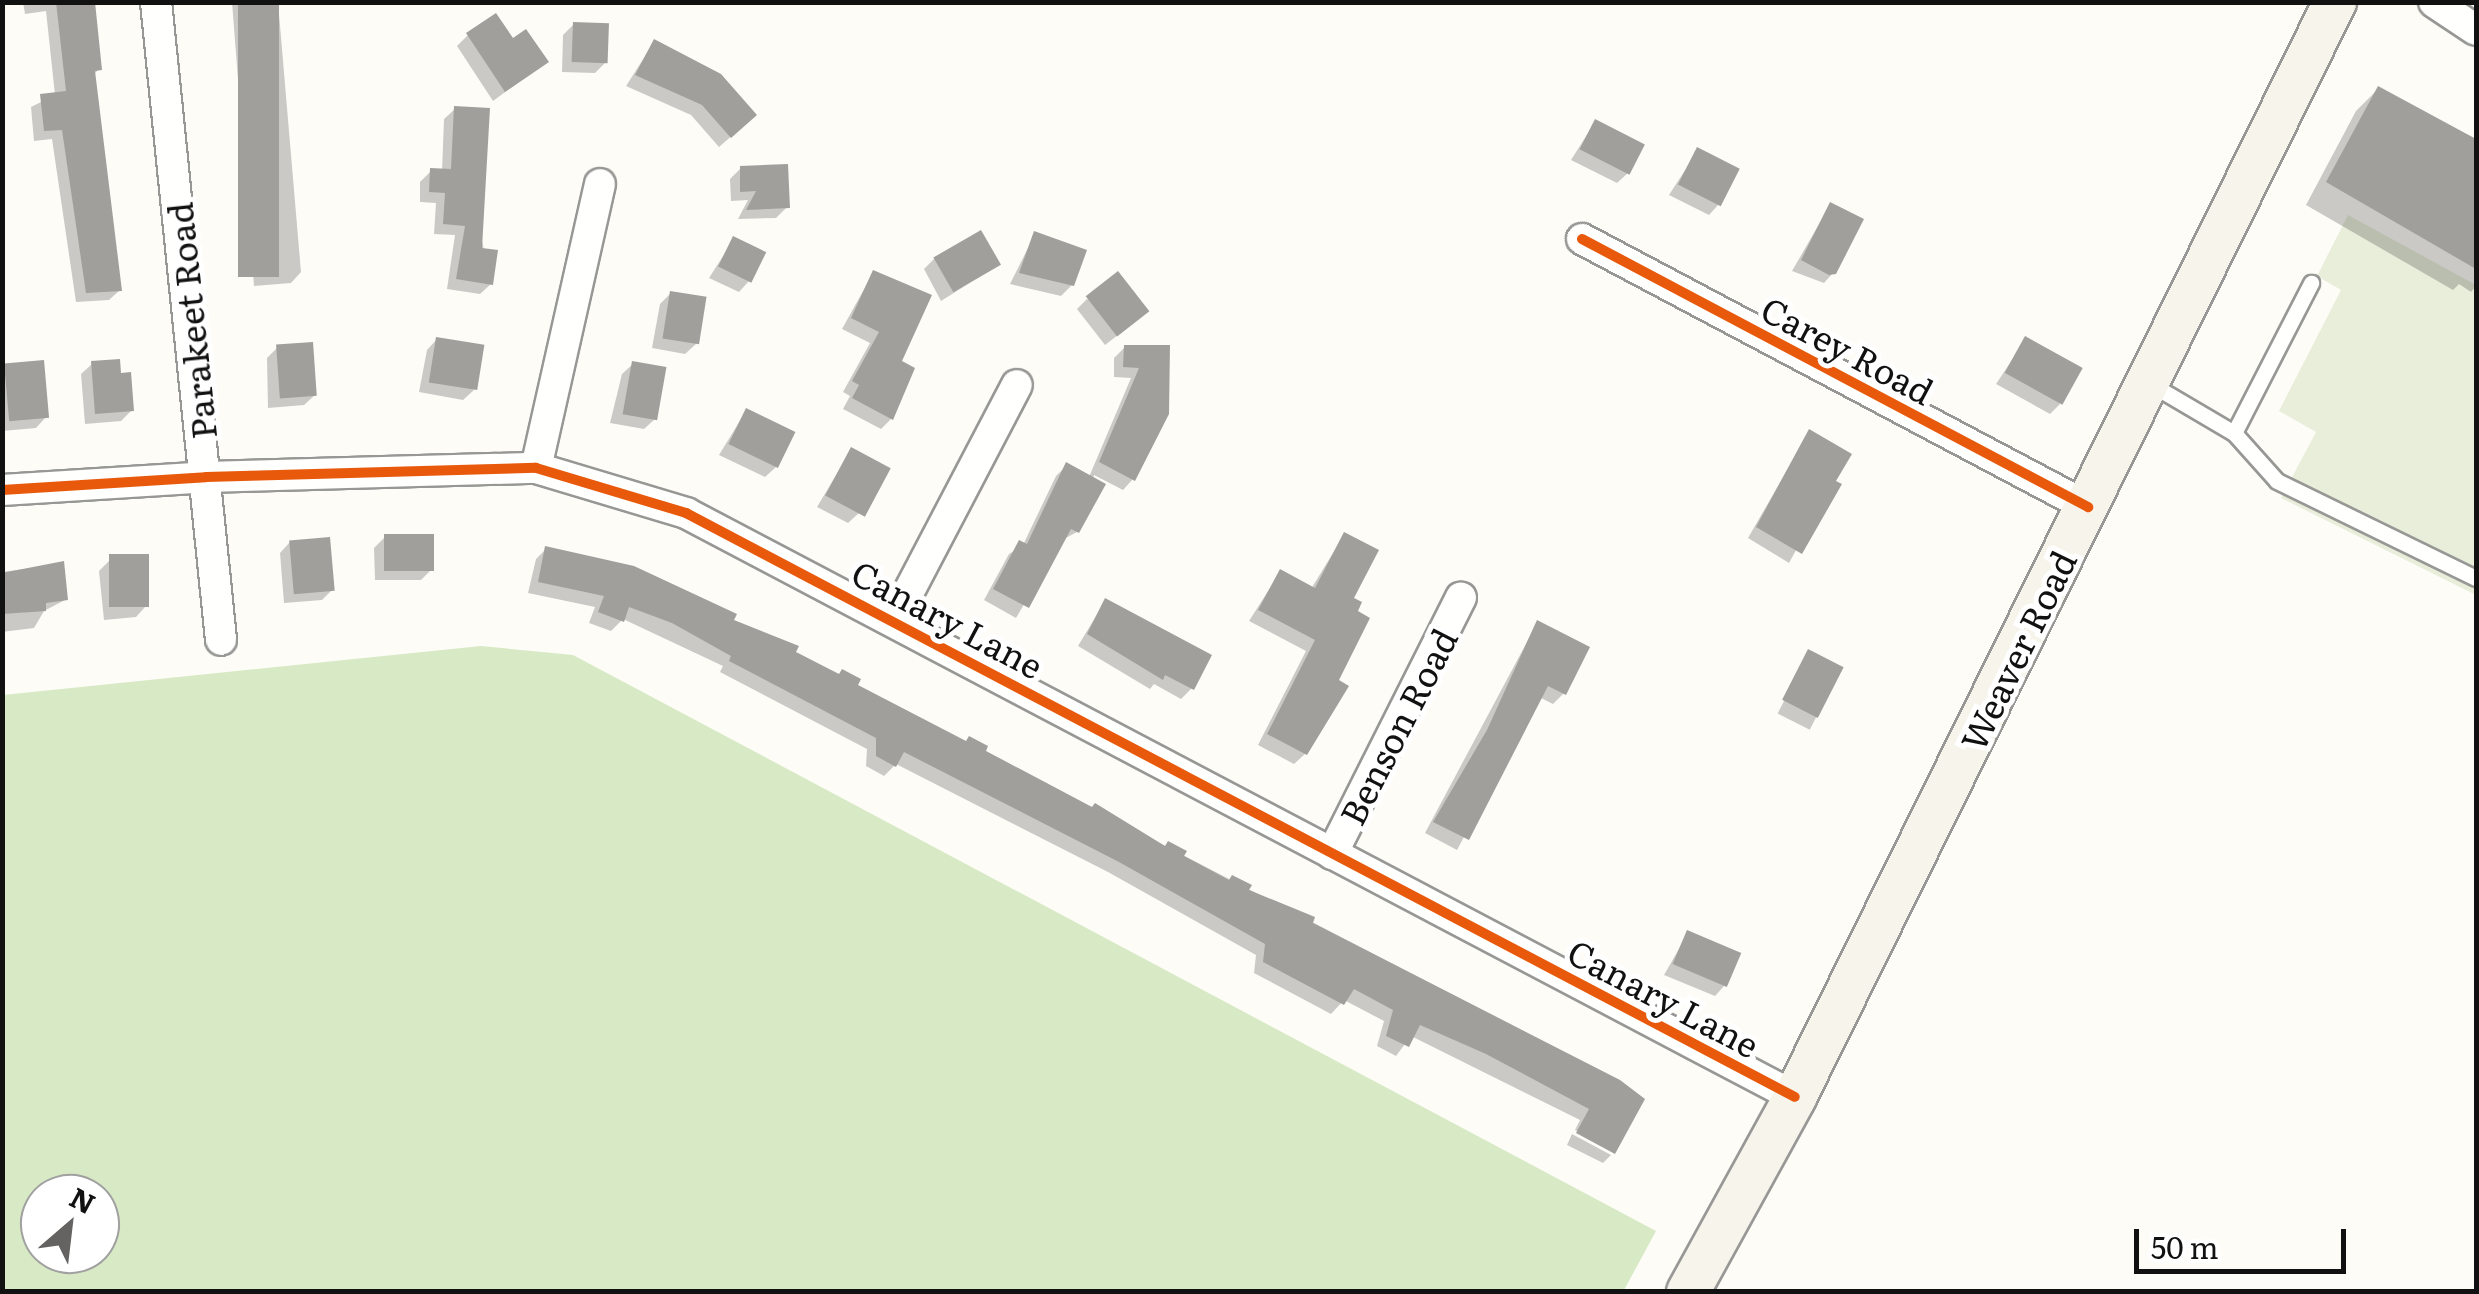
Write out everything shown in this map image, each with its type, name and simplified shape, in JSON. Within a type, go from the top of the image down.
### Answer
[{"type":"main road","name":"Weaver Road","points":[[1688,1292],[1794,1097],[2335,2]]},
{"type":"street","name":"Parakeet Road","points":[[156,2],[221,640]]},
{"type":"street","points":[[2434,2],[2476,30]]},
{"type":"street","points":[[536,468],[600,184]]},
{"type":"street","name":"Carey Road","points":[[1582,239],[2088,507]]},
{"type":"street","points":[[894,620],[1017,386]]},
{"type":"street","name":"Canary Lane","points":[[2,490],[206,476],[536,468],[686,513],[1794,1097]]},
{"type":"street","name":"Benson Road","points":[[1332,854],[1461,598]]},
{"type":"lane","points":[[2234,433],[2311,283]]},
{"type":"lane","points":[[2148,383],[2234,433],[2276,481],[2476,578]]},
{"type":"green space","points":[[2348,215],[2476,285],[2476,595],[2281,498],[2316,432],[2279,411],[2341,290],[2317,276]]},
{"type":"green space","points":[[481,646],[573,655],[1656,1231],[1623,1292],[3,1291],[3,695]]},
{"type":"building","points":[[56,2],[95,2],[102,70],[95,71],[122,291],[86,293],[62,130],[44,131],[40,94],[66,91]]},
{"type":"building","points":[[238,2],[279,2],[279,277],[238,277]]},
{"type":"building","points":[[496,13],[513,38],[526,29],[549,62],[505,92],[466,33]]},
{"type":"building","points":[[573,22],[609,23],[608,63],[572,62]]},
{"type":"building","points":[[654,39],[721,74],[757,115],[731,138],[702,105],[635,75]]},
{"type":"building","points":[[2378,86],[2476,139],[2476,269],[2326,182]]},
{"type":"building","points":[[454,106],[490,108],[482,248],[498,250],[493,285],[456,279],[465,226],[443,224],[445,193],[429,192],[430,168],[451,169]]},
{"type":"building","points":[[1595,119],[1645,144],[1629,175],[1580,149]]},
{"type":"building","points":[[1697,147],[1740,169],[1721,206],[1678,184]]},
{"type":"building","points":[[788,164],[790,208],[746,210],[756,191],[740,192],[740,166]]},
{"type":"building","points":[[1830,202],[1864,219],[1836,274],[1829,275],[1801,260]]},
{"type":"building","points":[[981,230],[1001,265],[953,292],[933,258]]},
{"type":"building","points":[[1034,231],[1087,250],[1074,286],[1019,273]]},
{"type":"building","points":[[733,236],[766,252],[751,283],[718,267]]},
{"type":"building","points":[[873,270],[932,295],[902,361],[915,368],[893,420],[852,398],[859,385],[852,381],[879,332],[851,318]]},
{"type":"building","points":[[1118,271],[1149,311],[1117,336],[1086,296]]},
{"type":"building","points":[[670,291],[707,297],[699,344],[662,338]]},
{"type":"building","points":[[2025,336],[2083,368],[2062,405],[2005,373]]},
{"type":"building","points":[[436,337],[484,345],[477,390],[429,382]]},
{"type":"building","points":[[313,342],[317,396],[280,398],[276,345]]},
{"type":"building","points":[[1124,345],[1170,345],[1169,414],[1135,481],[1099,462],[1139,368],[1123,367]]},
{"type":"building","points":[[120,359],[121,373],[131,372],[134,411],[95,414],[91,361]]},
{"type":"building","points":[[44,360],[49,418],[9,421],[4,363]]},
{"type":"building","points":[[632,361],[666,367],[657,420],[623,414]]},
{"type":"building","points":[[746,408],[795,432],[778,468],[728,444]]},
{"type":"building","points":[[1809,429],[1852,454],[1836,481],[1842,484],[1802,554],[1756,527]]},
{"type":"building","points":[[851,447],[891,468],[865,517],[825,496]]},
{"type":"building","points":[[1066,462],[1106,484],[1079,533],[1071,529],[1029,608],[993,589],[1019,540],[1027,544]]},
{"type":"building","points":[[1344,532],[1379,550],[1354,598],[1362,602],[1358,611],[1370,618],[1339,680],[1349,686],[1307,755],[1267,734],[1315,640],[1258,610],[1280,569],[1315,588]]},
{"type":"building","points":[[384,534],[434,534],[434,571],[384,571]]},
{"type":"building","points":[[330,537],[335,591],[294,594],[289,541]]},
{"type":"building","points":[[545,546],[634,566],[737,614],[734,620],[799,646],[796,652],[839,674],[842,669],[861,679],[858,685],[966,741],[969,736],[988,746],[986,751],[1092,807],[1095,803],[1165,846],[1168,841],[1187,851],[1184,856],[1229,880],[1232,875],[1252,885],[1249,890],[1315,917],[1313,923],[1620,1080],[1645,1099],[1615,1154],[1576,1133],[1589,1109],[1486,1054],[1420,1025],[1409,1047],[1386,1036],[1393,1010],[1354,989],[1344,1005],[1263,962],[1265,944],[1119,862],[904,752],[896,767],[876,756],[876,738],[729,661],[731,656],[672,623],[629,607],[624,622],[598,612],[604,596],[538,582]]},
{"type":"building","points":[[109,554],[149,554],[149,607],[109,607]]},
{"type":"building","points":[[64,561],[68,600],[46,603],[46,611],[2,614],[2,573]]},
{"type":"building","points":[[1105,598],[1212,655],[1194,690],[1165,675],[1163,680],[1087,634]]},
{"type":"building","points":[[1537,620],[1590,647],[1566,695],[1548,686],[1469,840],[1433,822],[1487,730]]},
{"type":"building","points":[[1808,649],[1844,667],[1818,718],[1782,700]]},
{"type":"building","points":[[1687,930],[1741,953],[1727,987],[1673,964]]},
{"type":"cycle path","points":[[1582,239],[2088,507]]},
{"type":"cycle path","points":[[2,490],[206,477],[536,468],[686,513],[1795,1097]]}]
